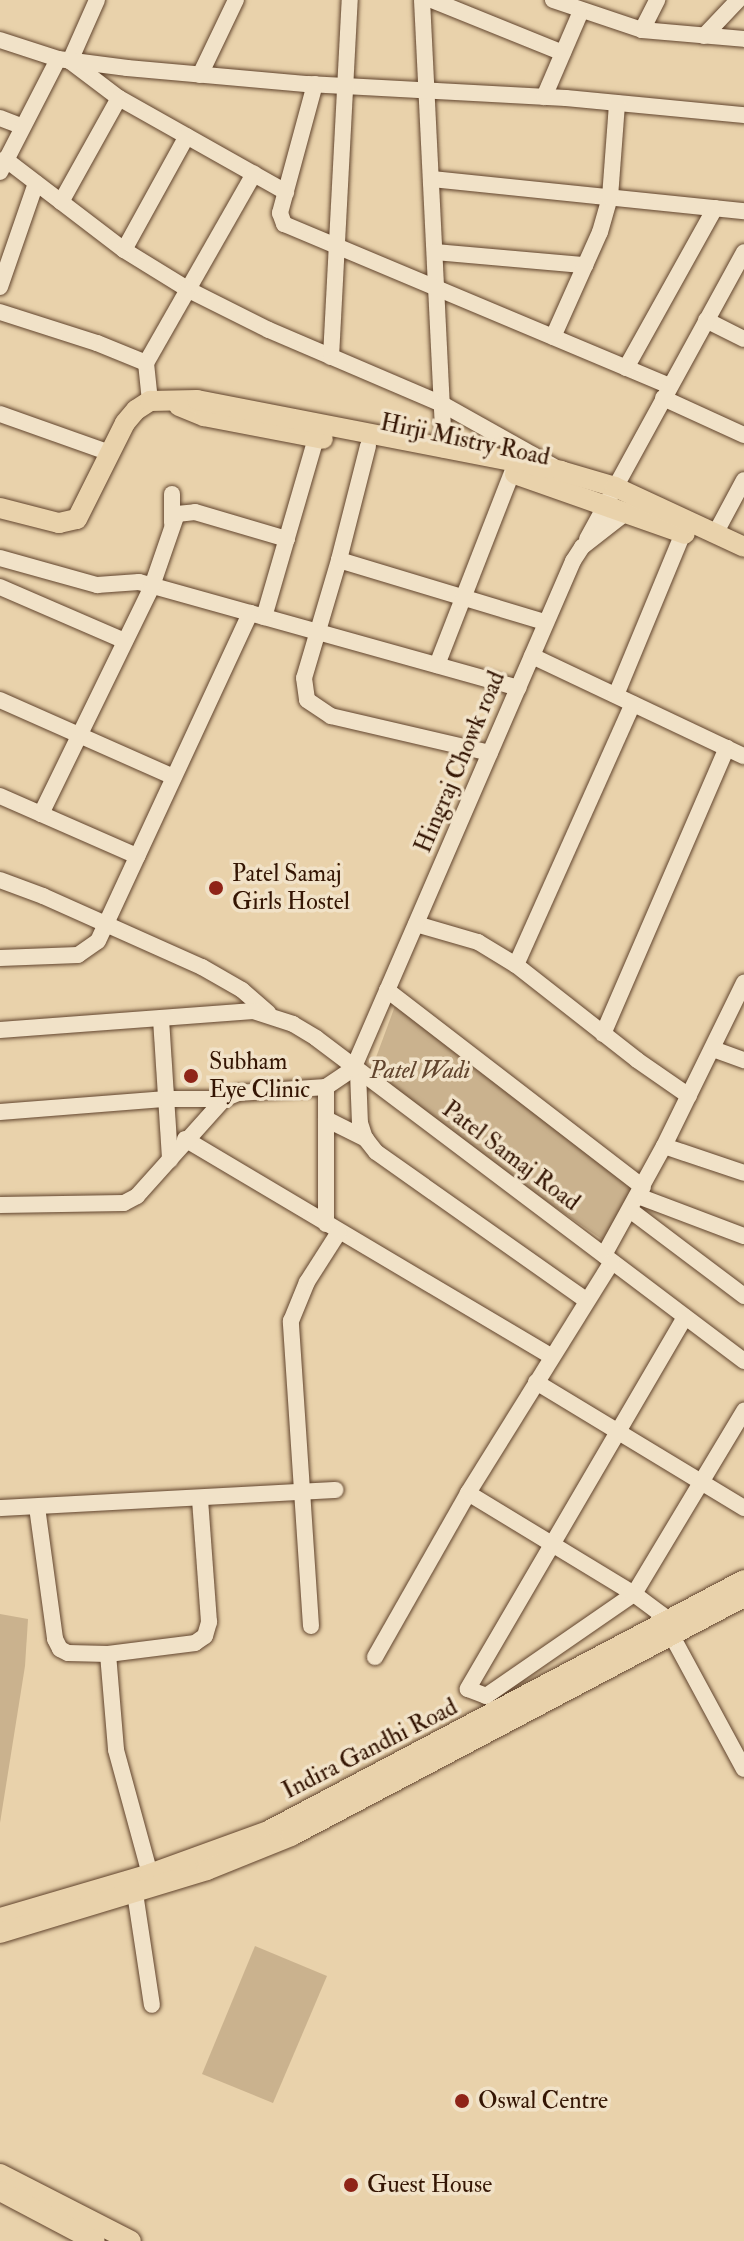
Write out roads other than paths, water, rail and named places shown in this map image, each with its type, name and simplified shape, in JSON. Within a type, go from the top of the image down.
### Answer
[{"type":"main road","name":"Hirji Mistry Road","points":[[159,402],[197,400],[561,471],[610,496],[626,512],[744,558]]},
{"type":"main road","name":"Hirji Mistry Road","points":[[159,402],[204,416],[512,473],[644,501],[744,547]]},
{"type":"main road","points":[[0,508],[59,523],[77,519],[85,511],[125,423],[136,410],[159,402]]},
{"type":"main road","name":"Indira Gandhi Road","points":[[0,1933],[135,1893],[291,1836],[671,1628],[744,1580]]},
{"type":"main road","name":"Indira Gandhi Road","points":[[0,1918],[150,1874],[268,1831],[671,1628],[744,1597]]},
{"type":"main road","points":[[0,2174],[131,2241]]},
{"type":"main road","points":[[0,2191],[95,2241]]},
{"type":"street","points":[[97,0],[64,60],[21,126],[2,166],[36,183],[124,250],[189,290],[331,357],[442,404],[561,471]]},
{"type":"street","points":[[200,75],[236,0]]},
{"type":"street","points":[[331,357],[350,0]]},
{"type":"street","points":[[422,0],[444,449]]},
{"type":"street","points":[[432,0],[563,53]]},
{"type":"street","points":[[553,0],[642,30],[744,39]]},
{"type":"street","points":[[642,30],[657,0]]},
{"type":"street","points":[[704,36],[738,0]]},
{"type":"street","points":[[544,97],[581,11]]},
{"type":"street","points":[[0,40],[64,60],[200,75],[544,97],[744,115]]},
{"type":"street","points":[[64,60],[119,98],[286,192]]},
{"type":"street","points":[[315,84],[280,213],[284,224],[626,368],[744,435]]},
{"type":"street","points":[[61,202],[119,98]]},
{"type":"street","points":[[553,337],[585,265],[610,197],[617,103]]},
{"type":"street","points":[[0,118],[21,126]]},
{"type":"street","points":[[124,250],[187,136]]},
{"type":"street","points":[[146,363],[254,174]]},
{"type":"street","points":[[432,179],[744,211]]},
{"type":"street","points":[[0,287],[36,183]]},
{"type":"street","points":[[626,368],[715,208]]},
{"type":"street","points":[[435,252],[585,265]]},
{"type":"street","points":[[582,547],[744,252]]},
{"type":"street","points":[[728,280],[744,289]]},
{"type":"street","points":[[0,312],[109,347],[146,363],[159,402]]},
{"type":"street","points":[[706,320],[744,339]]},
{"type":"street","points":[[0,414],[110,453]]},
{"type":"street","points":[[0,958],[78,955],[92,949],[174,777],[257,615],[287,539],[316,438]]},
{"type":"street","points":[[368,446],[303,690],[319,711],[490,753]]},
{"type":"street","points":[[437,665],[512,473]]},
{"type":"street","points":[[715,534],[744,480]]},
{"type":"street","points":[[172,494],[172,523]]},
{"type":"street","name":"Hingraj Chowk road","points":[[356,1070],[387,990],[545,622],[582,547],[644,501]]},
{"type":"street","points":[[41,814],[152,586],[177,514],[195,512],[287,539]]},
{"type":"street","points":[[616,695],[683,533]]},
{"type":"street","points":[[0,558],[97,585],[132,581],[152,586],[518,688]]},
{"type":"street","points":[[339,560],[545,622]]},
{"type":"street","points":[[0,587],[125,641]]},
{"type":"street","points":[[532,656],[744,756]]},
{"type":"street","points":[[0,700],[174,777]]},
{"type":"street","points":[[516,965],[633,704]]},
{"type":"street","points":[[603,1034],[727,748]]},
{"type":"street","points":[[0,796],[137,856]]},
{"type":"street","points":[[0,880],[202,967],[242,990],[269,1014]]},
{"type":"street","points":[[416,924],[478,942],[516,965],[603,1034],[689,1096]]},
{"type":"street","points":[[375,1657],[468,1493],[586,1300],[744,983]]},
{"type":"street","points":[[387,990],[637,1198],[744,1296]]},
{"type":"street","name":"Patel Samaj Road","points":[[0,1030],[253,1011],[269,1014],[316,1038],[744,1361]]},
{"type":"street","points":[[161,1019],[170,1160]]},
{"type":"street","points":[[713,1049],[744,1060]]},
{"type":"street","points":[[0,1205],[124,1203],[137,1196],[224,1099],[238,1093],[326,1087],[356,1070],[358,1109],[366,1139],[376,1152],[586,1300]]},
{"type":"street","points":[[311,1626],[291,1321],[332,1228],[326,1087]]},
{"type":"street","points":[[0,1112],[166,1099],[224,1099]]},
{"type":"street","points":[[326,1119],[366,1139]]},
{"type":"street","points":[[185,1139],[551,1356]]},
{"type":"street","points":[[664,1146],[744,1173]]},
{"type":"street","points":[[637,1198],[744,1236]]},
{"type":"street","points":[[685,1317],[468,1689],[486,1696],[634,1594],[744,1411]]},
{"type":"street","points":[[536,1382],[744,1508]]},
{"type":"street","points":[[0,1508],[336,1490]]},
{"type":"street","points":[[468,1493],[634,1594],[671,1628],[743,1776]]},
{"type":"street","points":[[37,1507],[55,1639],[60,1649],[68,1653],[108,1654],[195,1643],[205,1636],[209,1622],[200,1498]]},
{"type":"street","points":[[108,1654],[116,1750],[150,1874]]},
{"type":"street","points":[[135,1893],[152,2005]]},
{"type":"place","name":"Patel Samaj Girls Hostel","points":[[216,888]]},
{"type":"place","name":"Subham Eye Clinic","points":[[191,1076]]},
{"type":"place","name":"Oswal Centre","points":[[462,2101]]},
{"type":"place","name":"Guest House","points":[[351,2185]]},
{"type":"park label","name":"Patel Wadi","points":[[420,1071]]}]
